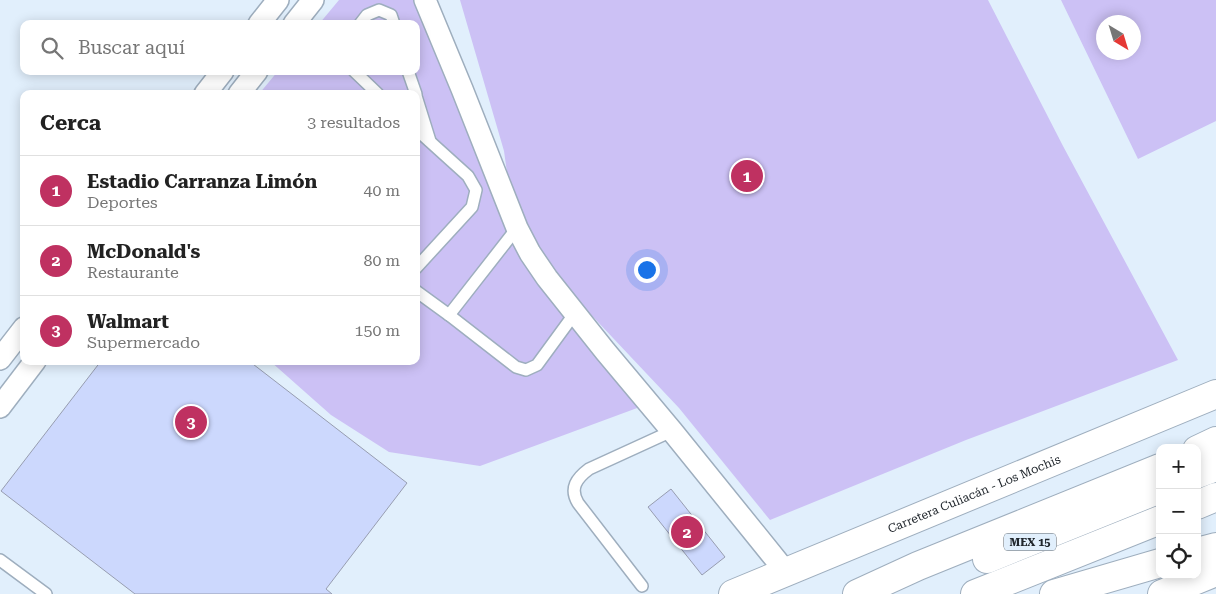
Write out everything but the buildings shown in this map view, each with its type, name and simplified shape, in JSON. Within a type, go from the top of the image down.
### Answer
[{"type":"main road","name":"Carretera Culiacán - Los Mochis","points":[[733,594],[1216,394]]},
{"type":"main road","points":[[1201,448],[1216,441]]},
{"type":"main road","points":[[1201,473],[1216,467]]},
{"type":"main road","points":[[857,594],[918,566],[1156,470]]},
{"type":"main road","name":"MEX 15","points":[[900,594],[1156,491]]},
{"type":"main road","points":[[1201,503],[1216,497]]},
{"type":"main road","name":"MEX 15","points":[[975,594],[1156,522]]},
{"type":"main road","points":[[1201,551],[1216,547]]},
{"type":"main road","points":[[1054,594],[1156,564]]},
{"type":"main road","points":[[1162,594],[1216,572]]},
{"type":"street","points":[[262,20],[278,0]]},
{"type":"street","points":[[299,20],[313,0]]},
{"type":"street","points":[[425,0],[517,228],[534,259],[575,313],[786,572]]},
{"type":"street","points":[[208,90],[220,75]]},
{"type":"street","points":[[242,90],[254,75]]},
{"type":"street","points":[[0,358],[20,333]]},
{"type":"street","points":[[0,407],[32,365]]},
{"type":"lane","points":[[364,20],[368,15],[379,10],[391,15],[393,20]]},
{"type":"lane","points":[[358,75],[374,90]]},
{"type":"lane","points":[[409,75],[414,90]]},
{"type":"lane","points":[[420,108],[431,142]]},
{"type":"lane","points":[[420,132],[468,176],[476,190],[472,207],[420,264]]},
{"type":"lane","points":[[449,315],[517,228]]},
{"type":"lane","points":[[420,294],[516,367],[526,370],[537,365],[575,313]]},
{"type":"lane","points":[[642,586],[578,503],[573,491],[577,481],[589,469],[672,431]]},
{"type":"lane","points":[[0,560],[46,594]]},
{"type":"shaded area","points":[[339,0],[415,0],[509,187],[504,151],[460,0],[988,0],[1063,146],[1178,360],[966,440],[770,520],[679,408],[580,303],[648,404],[480,466],[389,452],[331,415],[275,365],[420,365],[420,90],[262,90],[275,75],[420,75],[420,20],[322,20]]},
{"type":"shaded area","points":[[1061,0],[1216,0],[1216,121],[1138,159]]},
{"type":"place","name":"Estadio Carranza Limón","points":[[747,176]]},
{"type":"place","name":"Walmart","points":[[191,422]]},
{"type":"place","name":"McDonald's","points":[[687,532]]}]
